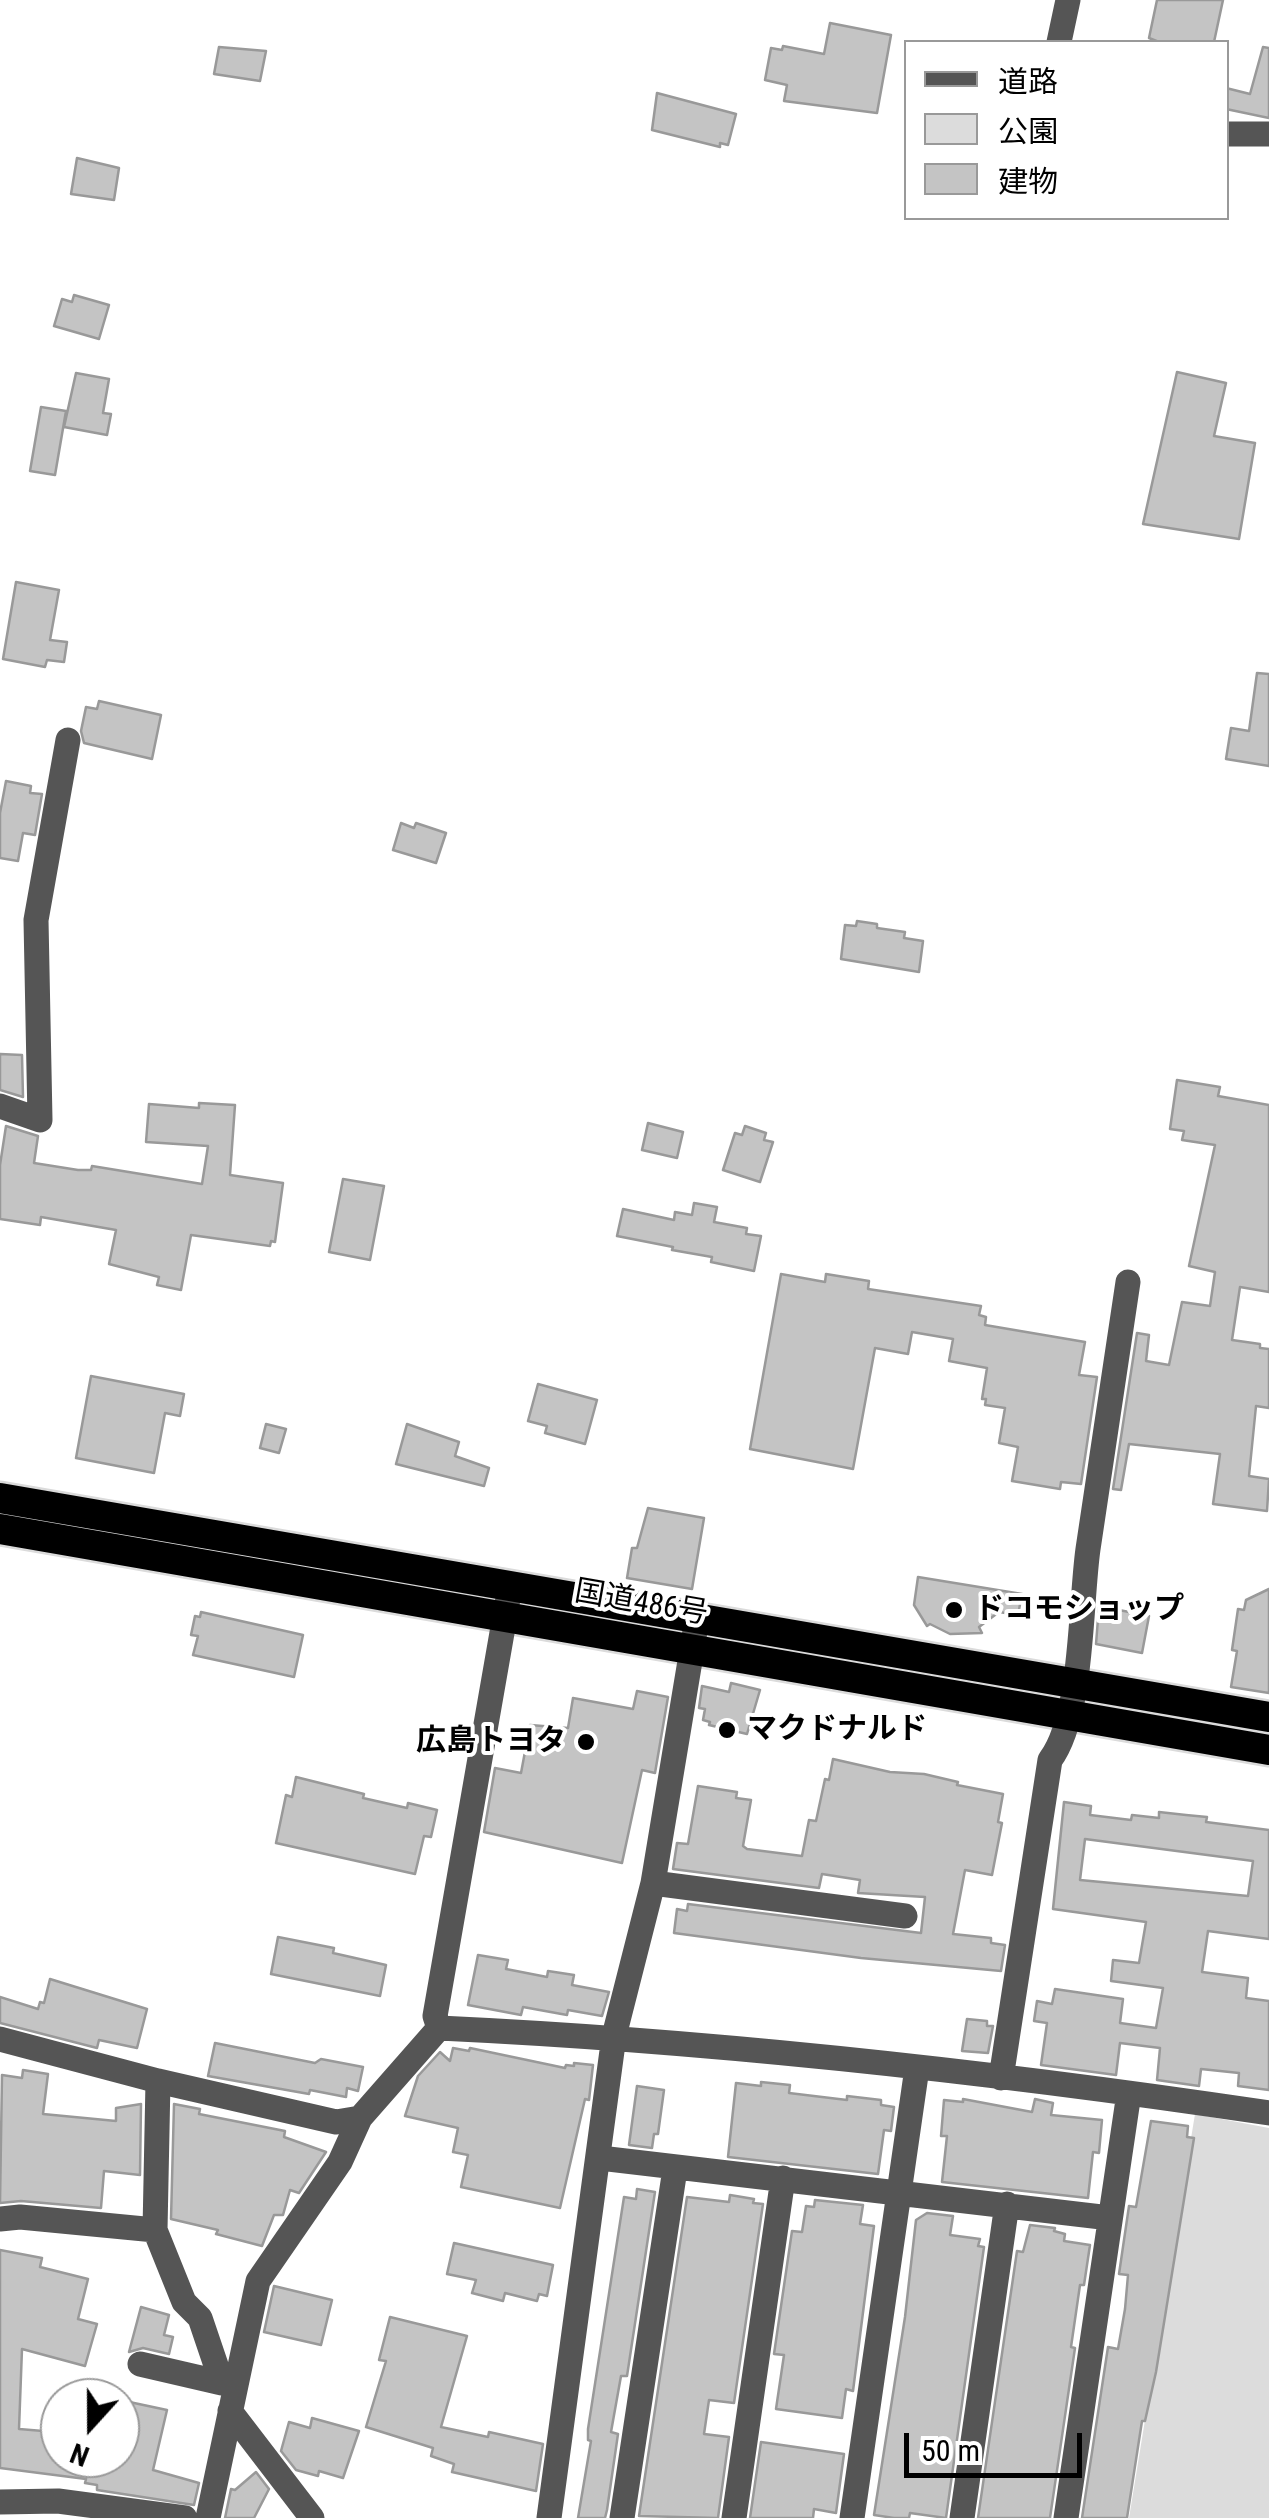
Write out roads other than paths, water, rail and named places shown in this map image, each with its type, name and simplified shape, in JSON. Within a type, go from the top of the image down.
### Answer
[{"type":"highway","name":"国道486号","points":[[0,1498],[508,1601],[695,1634],[1068,1715],[1269,1750]]},
{"type":"highway","name":"国道486号","points":[[0,1529],[508,1601]]},
{"type":"highway","name":"国道486号","points":[[695,1634],[1074,1685],[1269,1717]]},
{"type":"street","points":[[1059,40],[1068,0]]},
{"type":"street","points":[[1229,134],[1269,134]]},
{"type":"street","points":[[0,1106],[40,1120],[36,920],[68,740]]},
{"type":"street","points":[[1001,2078],[1050,1760],[1062,1743],[1074,1685],[1088,1554],[1128,1282]]},
{"type":"street","points":[[439,2028],[435,2016],[508,1601]]},
{"type":"street","points":[[549,2518],[614,2036],[653,1883],[695,1634]]},
{"type":"street","points":[[653,1883],[904,1916]]},
{"type":"street","points":[[439,2028],[614,2036],[917,2068],[1269,2113]]},
{"type":"street","points":[[208,2518],[229,2394],[258,2281],[340,2162],[360,2118],[439,2028]]},
{"type":"street","points":[[0,2039],[336,2122],[360,2118]]},
{"type":"street","points":[[852,2518],[917,2068]]},
{"type":"street","points":[[158,2081],[154,2230],[184,2302],[200,2318],[229,2394],[312,2518]]},
{"type":"street","points":[[1066,2518],[1129,2093]]},
{"type":"street","points":[[600,2158],[1110,2218]]},
{"type":"street","points":[[622,2518],[675,2169]]},
{"type":"street","points":[[734,2518],[783,2178]]},
{"type":"street","points":[[962,2518],[1007,2204]]},
{"type":"street","points":[[0,2219],[20,2216],[154,2230]]},
{"type":"street","points":[[140,2364],[229,2394]]},
{"type":"street","points":[[0,2502],[58,2502],[186,2518]]},
{"type":"place","name":"ドコモショップ","points":[[954,1610]]},
{"type":"place","name":"マクドナルド","points":[[727,1730]]},
{"type":"place","name":"広島トヨタ","points":[[586,1742]]}]
